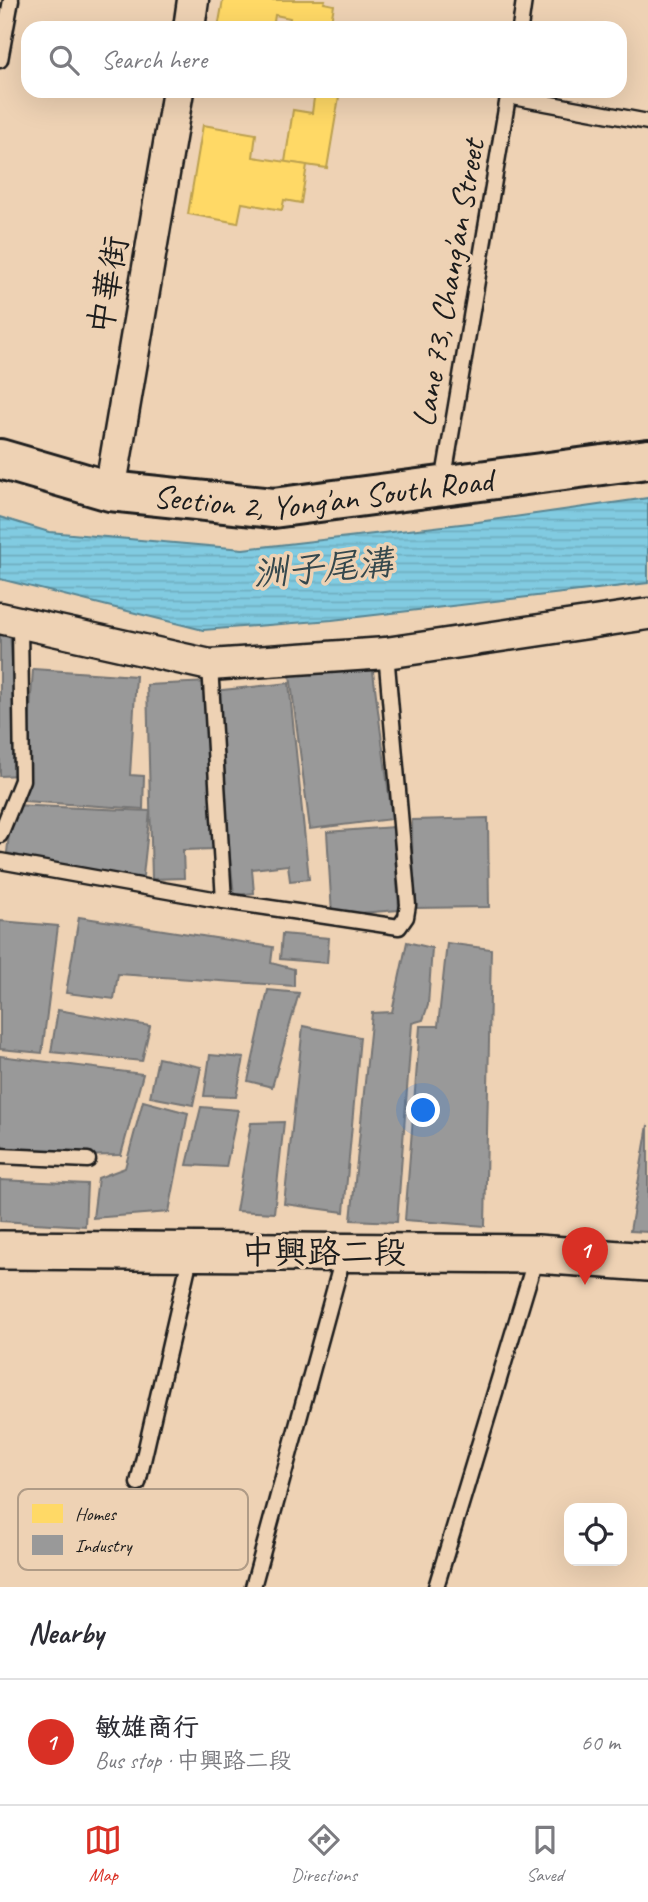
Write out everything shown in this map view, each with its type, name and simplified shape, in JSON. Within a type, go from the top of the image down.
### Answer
[{"type":"main road","name":"Section 2, Yong'an South Road","points":[[0,458],[110,491],[274,508],[648,459]]},
{"type":"street","points":[[190,21],[193,0]]},
{"type":"street","name":"中華街","points":[[110,491],[177,98]]},
{"type":"street","points":[[10,621],[210,665],[386,653],[648,614]]},
{"type":"street","name":"中興路二段","points":[[0,1250],[537,1254],[648,1262]]},
{"type":"lane","points":[[0,60],[11,0]]},
{"type":"lane","points":[[521,21],[524,0]]},
{"type":"lane","name":"Lane 73, Chang'an Street","points":[[442,485],[508,98]]},
{"type":"lane","points":[[529,98],[648,122]]},
{"type":"lane","points":[[0,835],[22,780],[10,621]]},
{"type":"lane","points":[[0,862],[224,901],[399,927],[406,917],[386,653]]},
{"type":"lane","points":[[210,665],[224,901]]},
{"type":"lane","points":[[0,1156],[88,1160]]},
{"type":"lane","points":[[138,1483],[191,1251]]},
{"type":"lane","points":[[253,1587],[345,1252]]},
{"type":"lane","points":[[436,1587],[537,1254]]},
{"type":"water","name":"洲子尾溝","points":[[648,498],[648,583],[332,620],[203,630],[0,579],[0,517],[49,532],[243,549],[478,522]]},
{"type":"building: Homes","points":[[223,0],[325,0],[324,3],[334,5],[331,21],[289,21],[290,18],[275,15],[274,21],[219,21]]},
{"type":"building: Homes","points":[[314,98],[339,98],[327,168],[285,162],[293,110],[312,113]]},
{"type":"building: Homes","points":[[203,125],[256,134],[253,157],[307,165],[301,203],[284,200],[282,210],[242,203],[238,223],[188,214]]},
{"type":"building: Industry","points":[[10,633],[20,775],[0,776],[0,634]]},
{"type":"building: Industry","points":[[372,664],[392,819],[310,829],[290,675]]},
{"type":"building: Industry","points":[[33,669],[136,676],[130,775],[144,776],[143,809],[24,801]]},
{"type":"building: Industry","points":[[209,682],[214,849],[183,850],[184,878],[152,879],[147,685]]},
{"type":"building: Industry","points":[[289,683],[309,879],[290,881],[288,865],[252,869],[254,893],[234,895],[213,691]]},
{"type":"building: Industry","points":[[12,805],[150,811],[142,885],[7,853]]},
{"type":"building: Industry","points":[[488,818],[489,907],[413,908],[412,820]]},
{"type":"building: Industry","points":[[393,827],[399,910],[332,915],[327,832]]},
{"type":"building: Industry","points":[[79,917],[273,947],[271,963],[294,969],[294,986],[118,974],[114,999],[66,993]]},
{"type":"building: Industry","points":[[0,921],[58,926],[42,1053],[0,1049]]},
{"type":"building: Industry","points":[[282,934],[329,938],[327,963],[280,959]]},
{"type":"building: Industry","points":[[407,942],[432,948],[428,1005],[423,1020],[412,1023],[397,1222],[351,1220],[372,1013],[392,1012]]},
{"type":"building: Industry","points":[[447,943],[491,949],[485,1226],[405,1220],[420,1026],[438,1026]]},
{"type":"building: Industry","points":[[268,990],[299,993],[272,1087],[248,1081]]},
{"type":"building: Industry","points":[[58,1010],[150,1026],[142,1061],[51,1052]]},
{"type":"building: Industry","points":[[303,1026],[360,1037],[344,1212],[284,1204]]},
{"type":"building: Industry","points":[[210,1055],[244,1058],[236,1097],[204,1096]]},
{"type":"building: Industry","points":[[0,1056],[143,1074],[121,1155],[7,1157],[0,1140]]},
{"type":"building: Industry","points":[[158,1058],[201,1067],[193,1105],[150,1097]]},
{"type":"building: Industry","points":[[143,1101],[188,1113],[169,1212],[93,1218],[98,1178],[125,1168]]},
{"type":"building: Industry","points":[[201,1107],[238,1110],[226,1167],[187,1165]]},
{"type":"building: Industry","points":[[284,1122],[274,1213],[236,1211],[251,1123]]},
{"type":"building: Industry","points":[[648,1125],[648,1232],[630,1231]]},
{"type":"building: Industry","points":[[0,1180],[87,1184],[85,1226],[0,1221]]},
{"type":"place","name":"敏雄商行","points":[[585,1285]]}]
